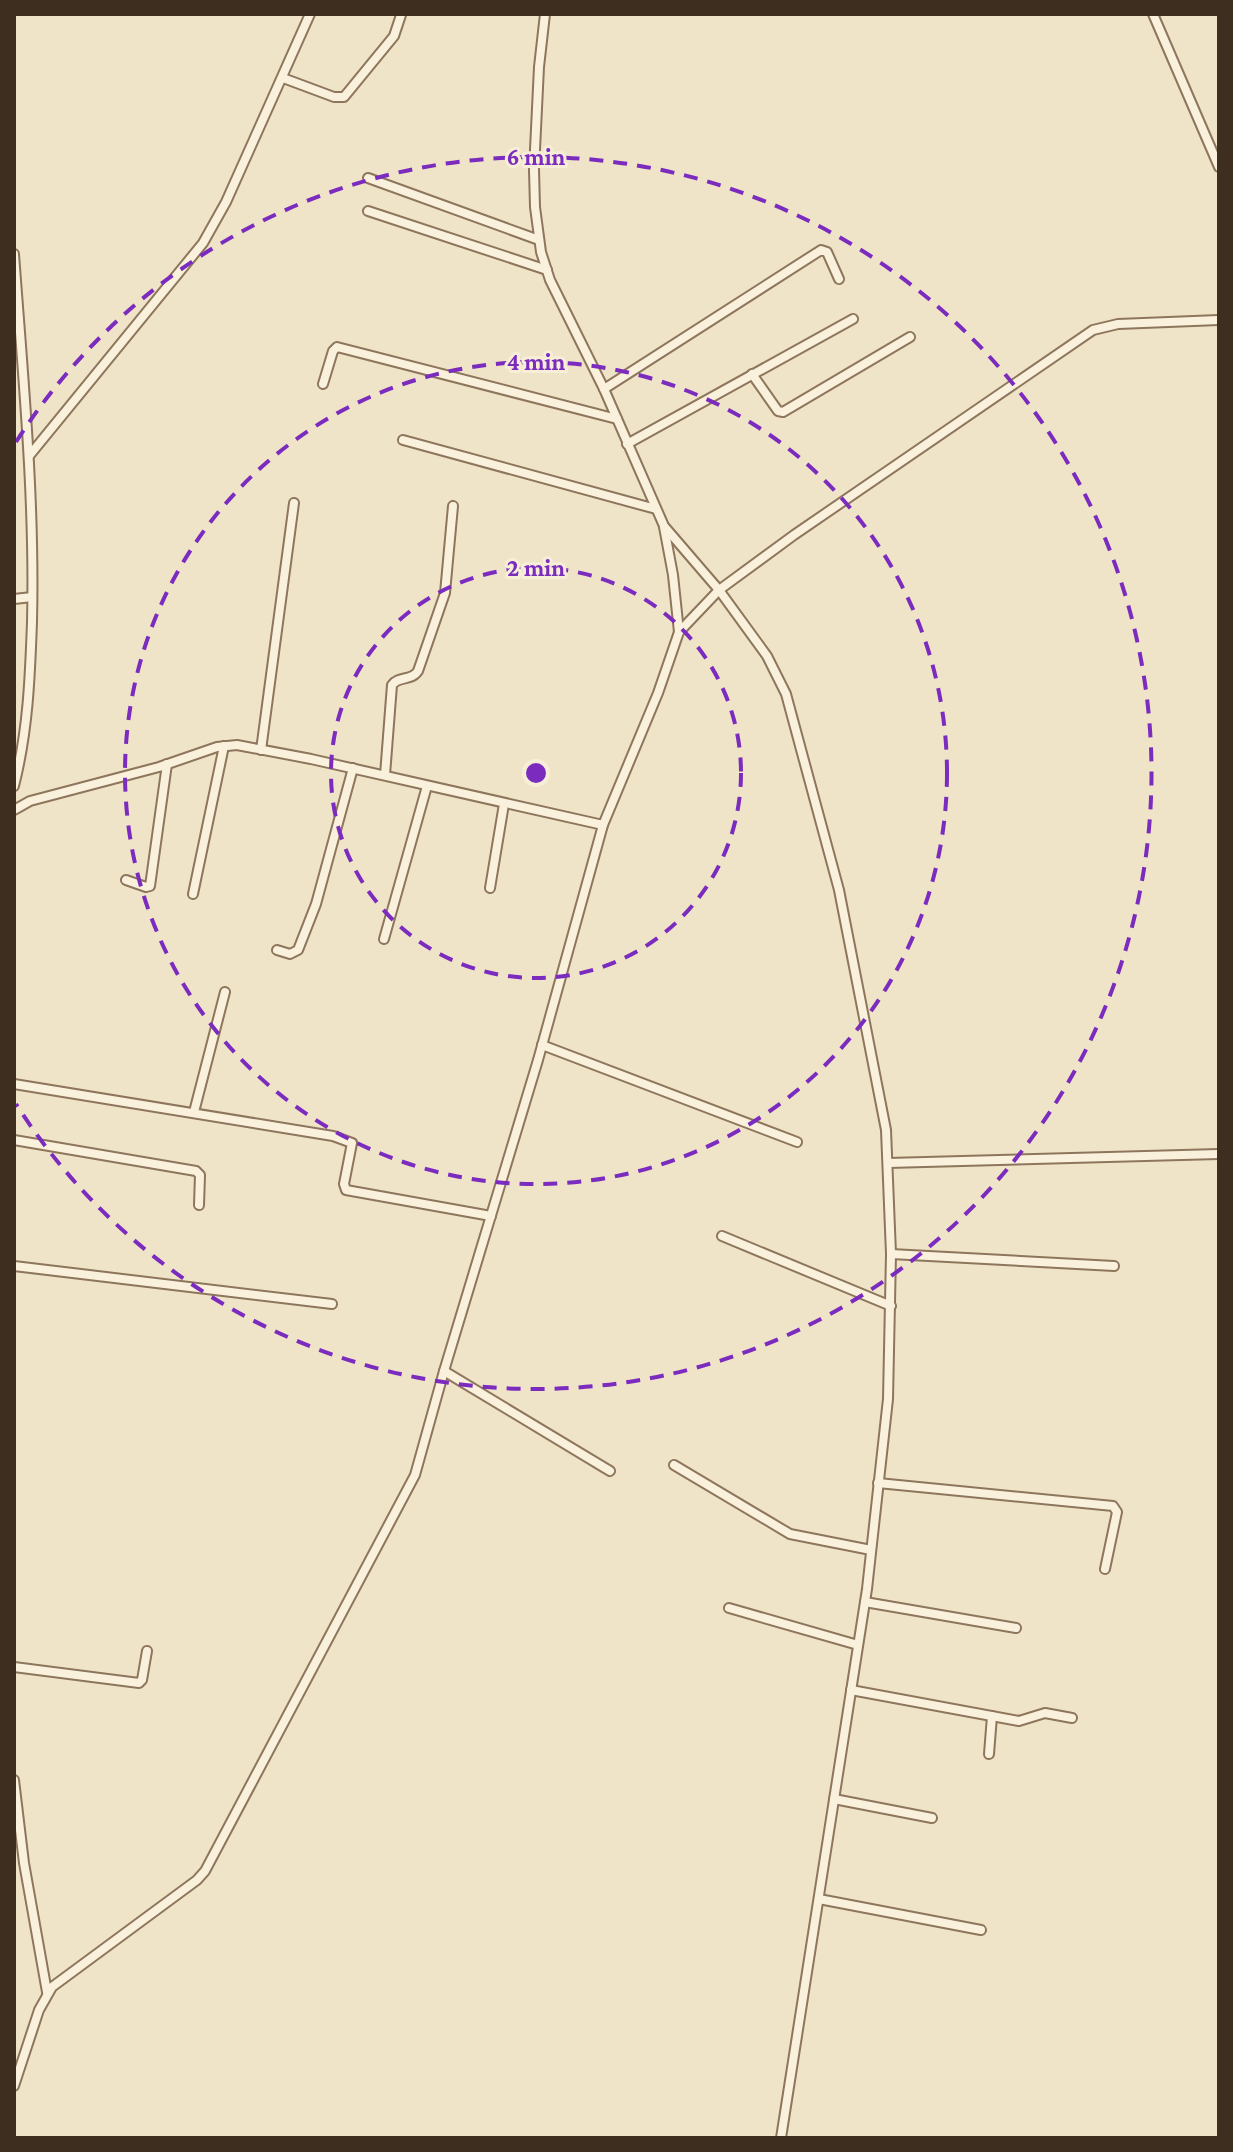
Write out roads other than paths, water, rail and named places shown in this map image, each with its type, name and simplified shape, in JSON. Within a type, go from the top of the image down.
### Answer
[{"type":"street","points":[[28,457],[203,243],[226,202],[310,14]]},
{"type":"street","points":[[545,14],[534,170],[539,240],[547,270],[664,526],[679,632]]},
{"type":"street","points":[[1153,14],[1219,167]]},
{"type":"street","points":[[283,78],[334,97],[344,97],[394,36],[401,15]]},
{"type":"street","points":[[368,178],[539,240]]},
{"type":"street","points":[[368,211],[547,270]]},
{"type":"street","points":[[604,389],[821,250],[827,252],[839,279]]},
{"type":"street","points":[[14,254],[16,325],[28,457],[32,597],[28,712],[14,786]]},
{"type":"street","points":[[627,444],[853,319]]},
{"type":"street","points":[[47,1992],[205,1871],[411,1484],[542,1045],[603,825],[658,693],[679,632],[719,590],[1093,330],[1118,324],[1219,320]]},
{"type":"street","points":[[752,374],[778,411],[783,412],[910,337]]},
{"type":"street","points":[[323,384],[337,347],[617,419]]},
{"type":"street","points":[[403,440],[656,509]]},
{"type":"street","points":[[261,750],[294,503]]},
{"type":"street","points":[[385,775],[392,685],[396,680],[414,676],[418,671],[445,593],[453,506]]},
{"type":"street","points":[[664,526],[719,590],[767,656],[786,694],[839,890],[886,1130],[891,1254],[888,1399],[865,1602],[781,2138]]},
{"type":"street","points":[[14,599],[32,597]]},
{"type":"street","points":[[14,810],[30,801],[224,746],[237,745],[603,825]]},
{"type":"street","points":[[193,894],[224,746]]},
{"type":"street","points":[[126,880],[150,886],[167,764]]},
{"type":"street","points":[[277,950],[290,954],[298,950],[316,904],[353,768]]},
{"type":"street","points":[[384,939],[427,786]]},
{"type":"street","points":[[490,888],[504,804]]},
{"type":"street","points":[[194,1112],[225,992]]},
{"type":"street","points":[[542,1045],[797,1142]]},
{"type":"street","points":[[14,1084],[349,1140],[353,1148],[344,1184],[346,1190],[491,1216]]},
{"type":"street","points":[[14,1140],[196,1171],[201,1182],[199,1205]]},
{"type":"street","points":[[888,1163],[1219,1154]]},
{"type":"street","points":[[722,1236],[891,1306]]},
{"type":"street","points":[[891,1254],[1114,1266]]},
{"type":"street","points":[[14,1266],[332,1304]]},
{"type":"street","points":[[444,1371],[610,1471]]},
{"type":"street","points":[[674,1465],[790,1534],[871,1550]]},
{"type":"street","points":[[878,1483],[1113,1506],[1117,1512],[1105,1569]]},
{"type":"street","points":[[865,1602],[1016,1628]]},
{"type":"street","points":[[729,1608],[858,1645]]},
{"type":"street","points":[[14,1667],[139,1683],[147,1651]]},
{"type":"street","points":[[851,1690],[1019,1721],[1045,1713],[1072,1718]]},
{"type":"street","points":[[989,1754],[992,1716]]},
{"type":"street","points":[[14,1780],[24,1863],[47,1992],[14,2086]]},
{"type":"street","points":[[834,1799],[932,1818]]},
{"type":"street","points":[[819,1899],[981,1930]]}]
